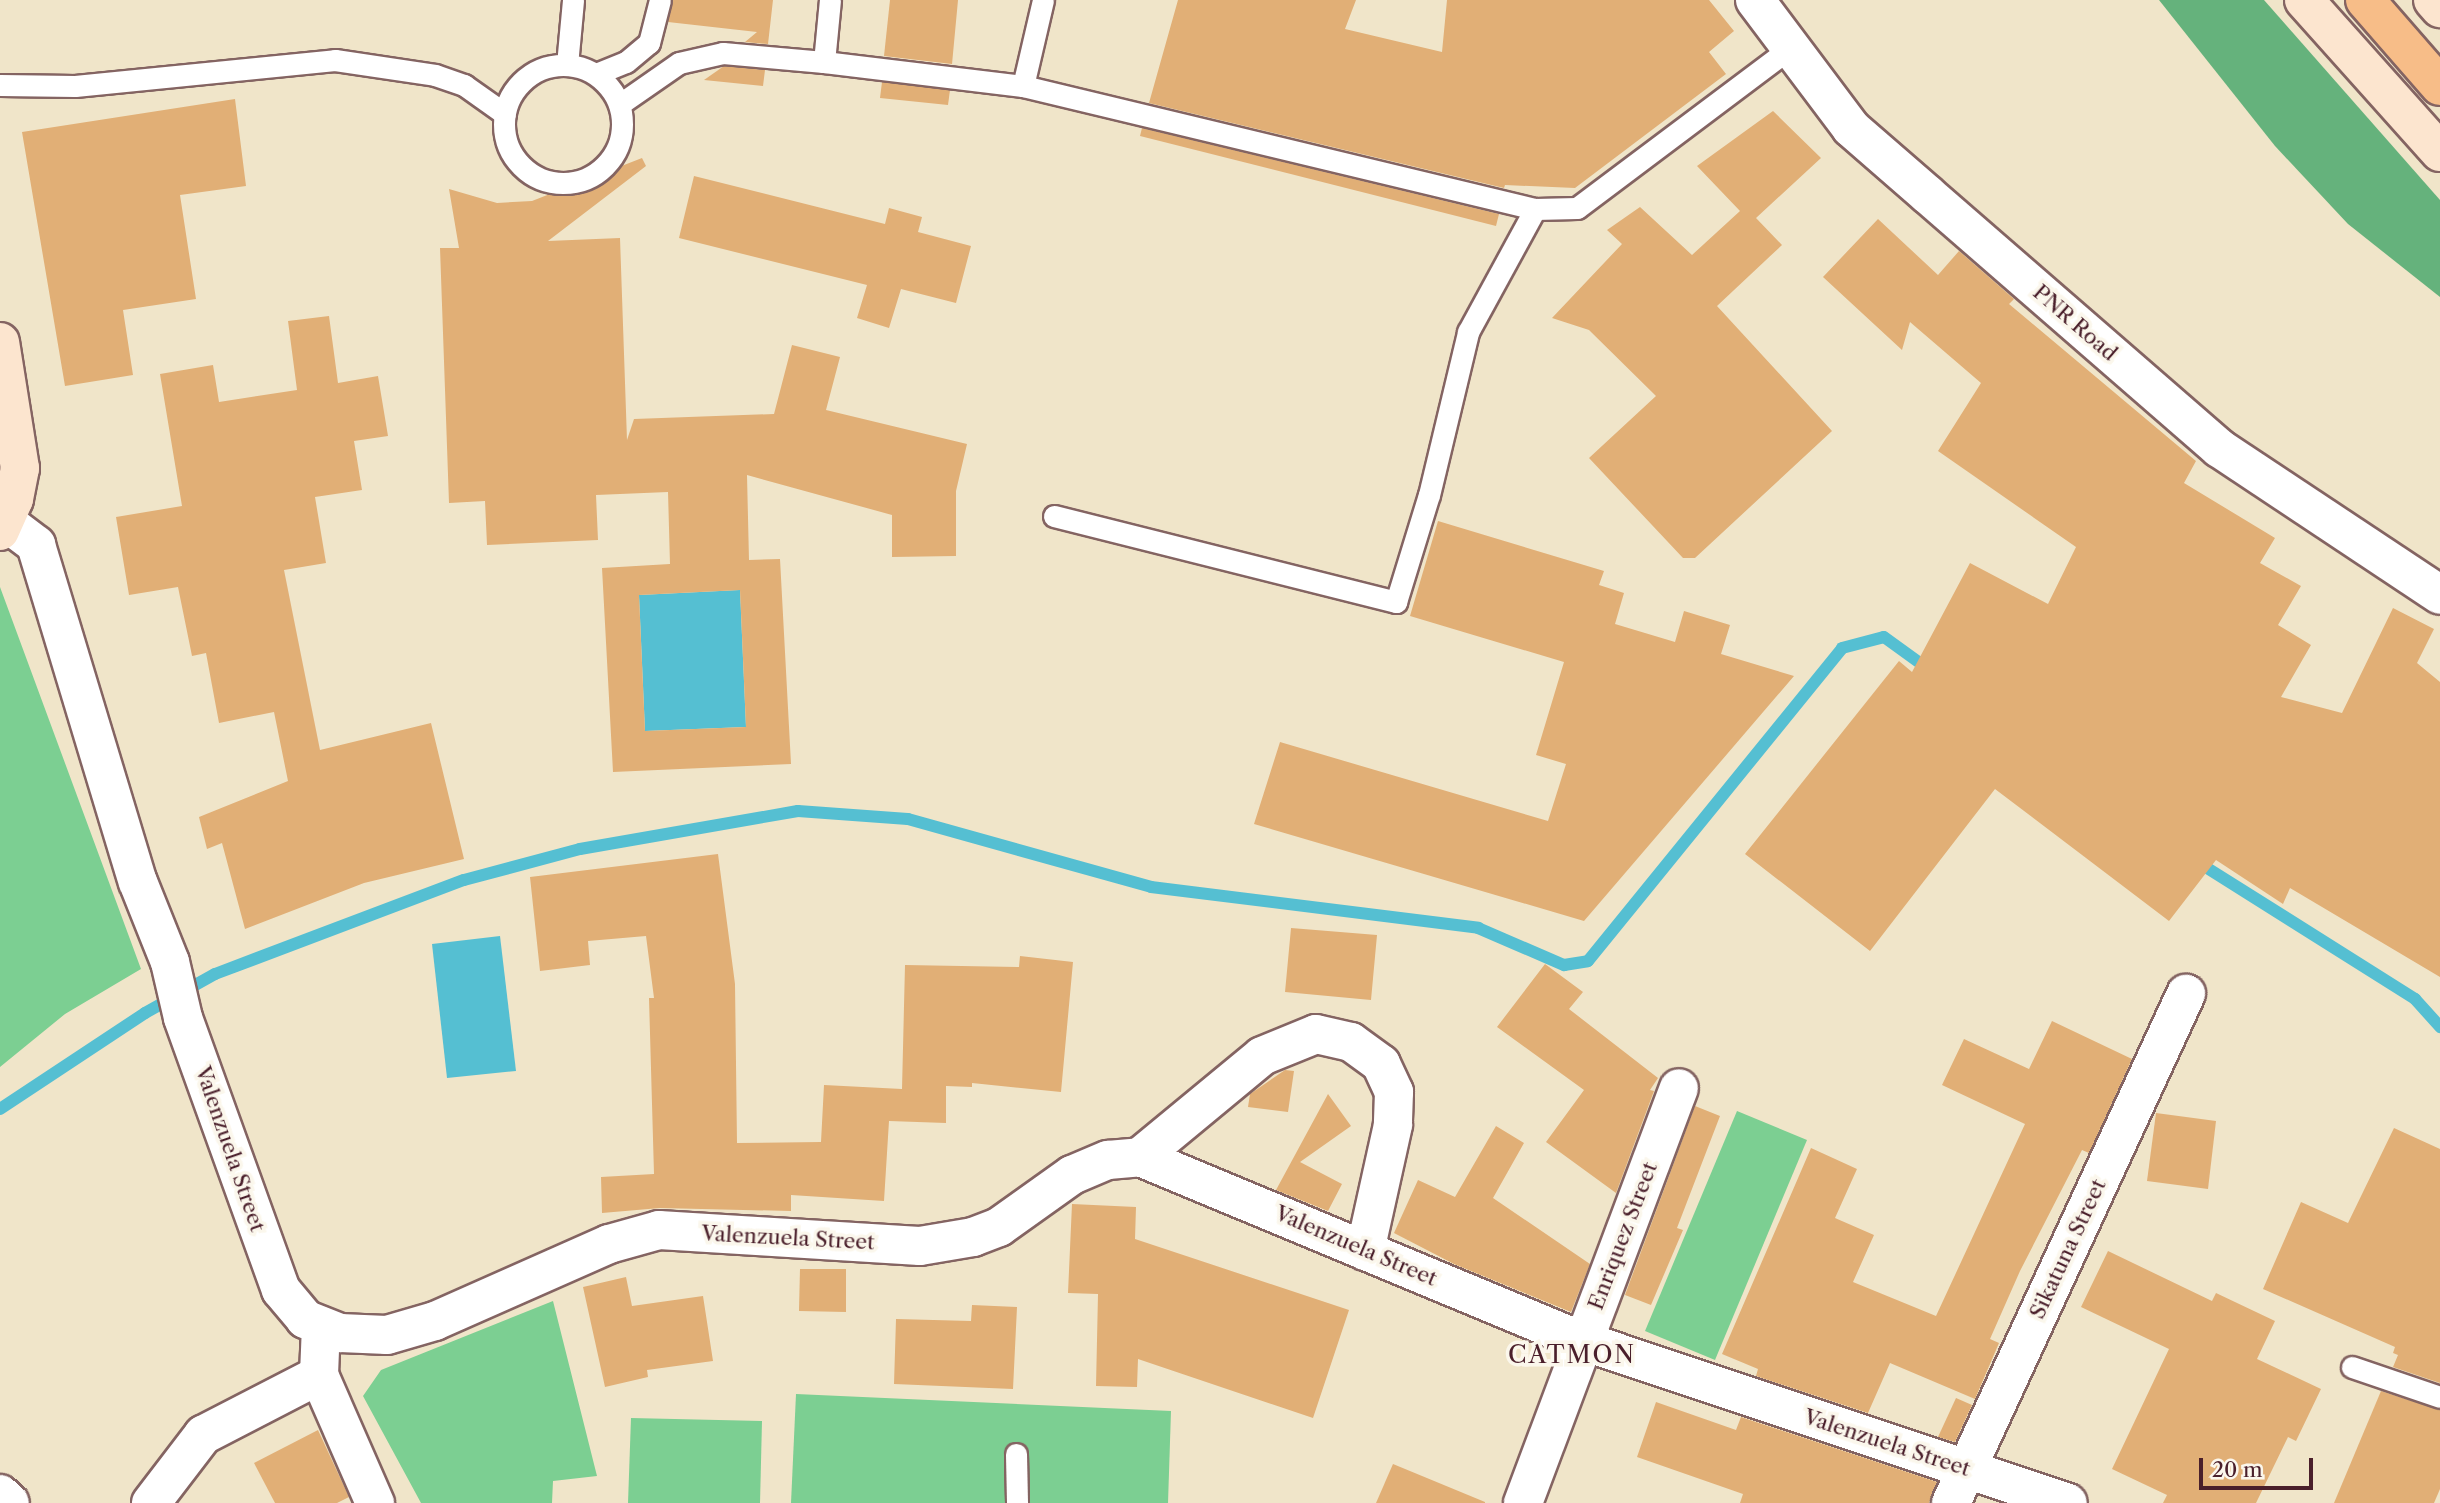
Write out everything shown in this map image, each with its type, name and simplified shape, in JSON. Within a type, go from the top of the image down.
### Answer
[{"type":"highway","points":[[2365,0],[2440,86]]},
{"type":"main road","points":[[2304,0],[2440,152]]},
{"type":"main road","points":[[2433,0],[2440,8]]},
{"type":"main road","points":[[0,342],[20,468],[3,526]]},
{"type":"street","name":"PNR Road","points":[[1755,0],[1852,128],[2219,448],[2440,595]]},
{"type":"street","name":"Valenzuela Street","points":[[3,526],[36,545],[138,881],[170,962],[183,1018],[281,1290],[305,1319],[340,1333],[387,1335],[435,1321],[609,1244],[659,1230],[920,1246],[974,1237],[999,1227],[1072,1175],[1108,1160],[1140,1157],[1583,1341],[1958,1486],[2067,1503]]},
{"type":"street","name":"Sikatuna Street","points":[[1958,1486],[2186,995]]},
{"type":"street","points":[[1140,1157],[1262,1056],[1316,1034],[1351,1042],[1381,1064],[1394,1092],[1393,1125],[1365,1251]]},
{"type":"street","name":"Enriquez Street","points":[[1523,1503],[1679,1088]]},
{"type":"street","points":[[321,1326],[319,1375],[375,1503]]},
{"type":"street","points":[[151,1503],[204,1435],[319,1375]]},
{"type":"street","points":[[0,1494],[10,1503]]},
{"type":"lane","points":[[567,65],[573,0]]},
{"type":"lane","points":[[596,74],[626,62],[649,43],[660,0]]},
{"type":"lane","points":[[824,62],[830,0]]},
{"type":"lane","points":[[1023,86],[1043,0]]},
{"type":"lane","points":[[620,104],[679,63],[723,53],[824,62],[1023,86],[1535,208],[1577,208],[1790,49]]},
{"type":"lane","points":[[0,85],[75,86],[335,60],[435,75],[464,85],[505,114]]},
{"type":"lane","points":[[567,65],[596,74],[611,87],[620,104],[620,143],[611,160],[597,173],[560,183],[541,179],[511,153],[505,114],[523,80],[540,69],[567,65]]},
{"type":"lane","points":[[1054,516],[1396,602],[1429,495],[1468,332],[1535,208]]},
{"type":"lane","points":[[2352,1367],[2440,1397]]},
{"type":"lane","points":[[1016,1454],[1017,1503]]},
{"type":"green space","points":[[2159,0],[2264,0],[2440,200],[2440,297],[2348,224],[2275,146]]},
{"type":"green space","points":[[0,587],[141,969],[65,1014],[0,1067]]},
{"type":"green space","points":[[1737,1111],[1807,1140],[1715,1360],[1645,1331]]},
{"type":"green space","points":[[553,1301],[597,1476],[553,1481],[552,1503],[421,1503],[363,1396],[381,1370]]},
{"type":"green space","points":[[796,1394],[1171,1411],[1168,1503],[791,1503]]},
{"type":"green space","points":[[631,1418],[762,1421],[760,1503],[628,1503]]},
{"type":"water","points":[[740,590],[746,727],[645,731],[639,595]]},
{"type":"water","points":[[500,936],[516,1071],[447,1078],[432,944]]},
{"type":"building","points":[[673,0],[773,0],[768,44],[745,42],[757,32],[668,22]]},
{"type":"building","points":[[890,0],[958,0],[952,64],[884,56]]},
{"type":"building","points":[[1178,0],[1356,0],[1345,29],[1442,52],[1447,0],[1709,0],[1734,31],[1709,52],[1726,74],[1575,188],[1505,185],[1504,188],[1149,103]]},
{"type":"building","points":[[724,66],[765,70],[763,86],[704,80]]},
{"type":"building","points":[[882,82],[950,90],[948,105],[880,98]]},
{"type":"building","points":[[235,99],[246,186],[180,195],[196,299],[123,310],[133,375],[65,386],[22,132]]},
{"type":"building","points":[[1773,111],[1821,158],[1756,218],[1782,245],[1717,306],[1832,431],[1695,558],[1683,558],[1589,458],[1656,396],[1589,330],[1552,318],[1622,244],[1607,230],[1640,207],[1692,255],[1740,211],[1697,166]]},
{"type":"building","points":[[1142,128],[1499,214],[1496,226],[1140,136]]},
{"type":"building","points":[[642,158],[646,166],[548,241],[620,238],[627,440],[634,419],[774,414],[792,345],[840,357],[826,410],[967,444],[956,491],[956,556],[892,557],[892,515],[747,475],[749,560],[780,559],[791,764],[613,772],[602,568],[670,564],[668,492],[596,495],[598,540],[487,545],[485,501],[449,503],[440,248],[459,248],[449,189],[497,203],[532,201]],"holes":[[[740,590],[746,727],[645,731],[639,595]]]},
{"type":"building","points":[[694,176],[885,224],[889,208],[922,217],[918,232],[971,246],[956,303],[901,289],[889,328],[857,318],[867,285],[679,238]]},
{"type":"building","points":[[1878,219],[1938,275],[1959,251],[2014,299],[2009,304],[2196,461],[2184,483],[2275,538],[2260,563],[2301,586],[2278,625],[2311,645],[2281,697],[2342,713],[2393,608],[2434,629],[2417,663],[2440,682],[2440,977],[2290,888],[2283,904],[2216,860],[2169,921],[1995,789],[1870,951],[1745,854],[1899,661],[1912,672],[1970,563],[2048,604],[2076,547],[1938,451],[1981,383],[1910,322],[1902,350],[1823,277]]},
{"type":"building","points":[[329,316],[338,383],[378,376],[388,436],[354,441],[362,490],[315,497],[326,563],[284,570],[320,750],[431,723],[464,859],[364,883],[245,929],[222,843],[207,849],[199,817],[288,781],[274,712],[219,723],[206,653],[192,656],[178,587],[129,595],[116,517],[182,506],[160,374],[213,365],[219,402],[297,390],[288,321]]},
{"type":"building","points":[[1438,521],[1604,571],[1599,585],[1624,593],[1615,624],[1675,642],[1684,611],[1730,625],[1721,654],[1794,676],[1584,921],[1254,824],[1280,742],[1548,821],[1566,764],[1536,755],[1564,662],[1410,616]]},
{"type":"building","points":[[718,854],[735,984],[737,1143],[821,1142],[824,1085],[902,1089],[905,965],[1019,967],[1020,956],[1073,962],[1061,1092],[972,1083],[972,1087],[946,1086],[946,1123],[889,1121],[884,1201],[791,1195],[791,1211],[660,1208],[602,1213],[601,1177],[654,1174],[649,998],[654,998],[646,936],[588,941],[590,965],[540,971],[530,877]]},
{"type":"building","points":[[1291,928],[1377,935],[1371,1000],[1285,992]]},
{"type":"building","points":[[1545,964],[1583,992],[1569,1009],[1658,1078],[1650,1090],[1654,1091],[1616,1193],[1546,1142],[1584,1090],[1497,1027]]},
{"type":"building","points":[[2052,1021],[2132,1059],[2089,1153],[2082,1150],[2020,1271],[1990,1339],[1999,1343],[1975,1399],[1890,1363],[1868,1413],[1756,1376],[1758,1369],[1722,1354],[1811,1148],[1857,1169],[1835,1218],[1874,1235],[1853,1282],[1936,1316],[2025,1124],[1942,1085],[1964,1039],[2029,1069]]},
{"type":"building","points":[[1285,1070],[1294,1071],[1288,1112],[1248,1107],[1250,1094]]},
{"type":"building","points":[[1328,1094],[1351,1126],[1300,1162],[1342,1184],[1328,1211],[1276,1190]]},
{"type":"building","points":[[1695,1106],[1720,1116],[1677,1228],[1683,1230],[1651,1305],[1625,1295]]},
{"type":"building","points":[[2156,1113],[2216,1121],[2208,1189],[2147,1181]]},
{"type":"building","points":[[1496,1126],[1524,1143],[1493,1198],[1590,1264],[1571,1312],[1454,1264],[1394,1233],[1418,1180],[1455,1197]]},
{"type":"building","points":[[2394,1128],[2440,1149],[2440,1383],[2393,1367],[2398,1355],[2393,1353],[2395,1347],[2263,1289],[2301,1202],[2348,1223]]},
{"type":"building","points":[[1072,1204],[1136,1207],[1135,1239],[1349,1310],[1313,1418],[1138,1359],[1137,1387],[1096,1386],[1098,1294],[1068,1293]]},
{"type":"building","points":[[2108,1251],[2212,1301],[2216,1293],[2275,1321],[2257,1359],[2321,1389],[2296,1441],[2288,1437],[2256,1503],[2163,1503],[2167,1495],[2112,1469],[2169,1349],[2081,1307]]},
{"type":"building","points":[[800,1269],[846,1269],[846,1312],[799,1311]]},
{"type":"building","points":[[626,1277],[632,1306],[703,1296],[713,1361],[647,1370],[648,1377],[605,1387],[583,1287]]},
{"type":"building","points":[[972,1305],[1017,1307],[1013,1389],[894,1384],[896,1319],[971,1321]]},
{"type":"building","points":[[2381,1391],[2440,1410],[2440,1489],[2434,1503],[2334,1503]]},
{"type":"building","points":[[1956,1398],[1972,1405],[1955,1442],[1938,1437]]},
{"type":"building","points":[[1656,1402],[1736,1430],[1741,1417],[1937,1482],[1929,1503],[1740,1503],[1743,1494],[1637,1457]]},
{"type":"building","points":[[318,1430],[349,1497],[337,1503],[275,1503],[254,1463]]},
{"type":"building","points":[[1393,1464],[1485,1502],[1485,1503],[1376,1503]]},
{"type":"waterway","points":[[0,1109],[145,1013],[215,974],[464,880],[580,849],[798,811],[908,819],[1151,887],[1478,928],[1564,965],[1588,961],[1842,648],[1884,637],[1931,671]]},
{"type":"waterway","points":[[2196,861],[2415,999],[2440,1027]]},
{"type":"district","name":"CATMON","points":[[1572,1355]]}]
